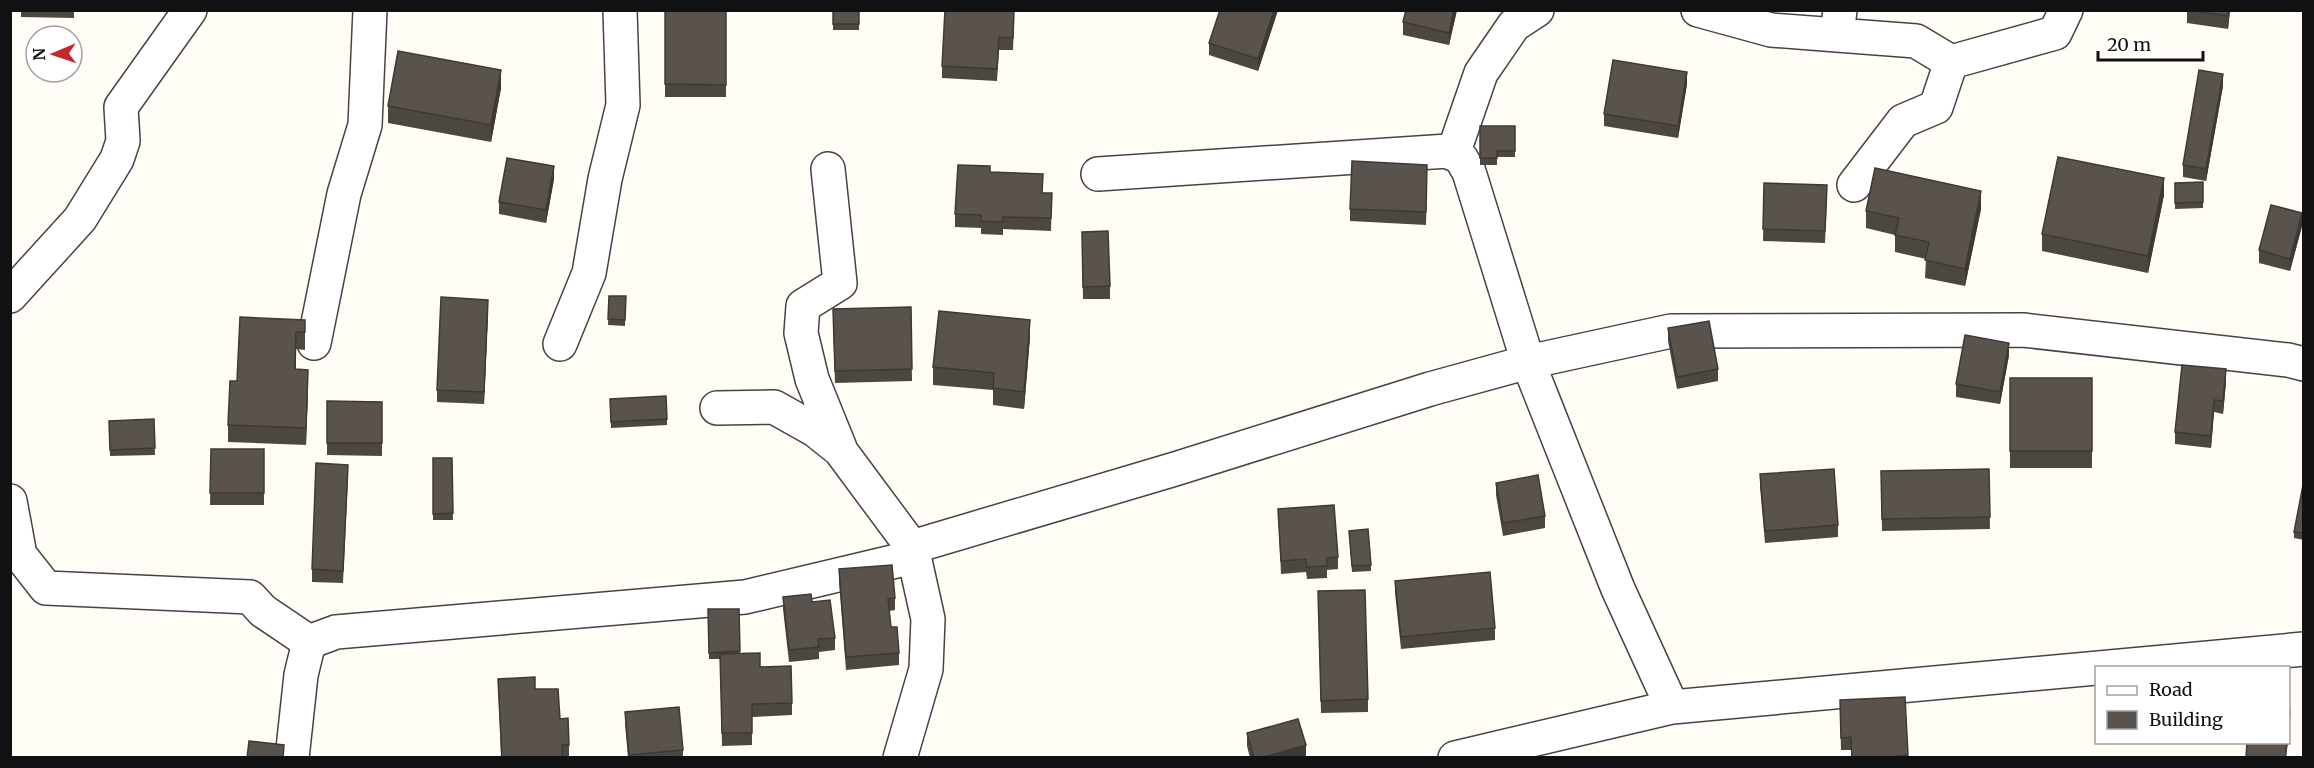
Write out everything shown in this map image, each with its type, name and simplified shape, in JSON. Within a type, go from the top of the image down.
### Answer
[{"type":"street","points":[[10,296],[80,219],[117,159],[123,141],[121,107],[190,10]]},
{"type":"street","points":[[314,342],[344,194],[364,125],[370,10]]},
{"type":"street","points":[[560,344],[589,273],[605,179],[623,105],[620,10]]},
{"type":"street","points":[[1453,154],[1481,73],[1514,25],[1538,10]]},
{"type":"street","points":[[1698,10],[1771,30],[1838,23],[1916,40],[1950,62],[2055,33],[2066,10]]},
{"type":"street","points":[[1854,185],[1903,121],[1936,107],[1950,62]]},
{"type":"street","points":[[1098,174],[1448,152],[1461,158],[1469,172],[1528,362],[1618,589],[1672,707]]},
{"type":"street","points":[[828,169],[840,283],[803,306],[801,333],[812,379],[840,450]]},
{"type":"street","points":[[309,642],[336,632],[745,597],[905,559],[912,547],[1175,469],[1430,389],[1528,362],[1671,331],[2023,330],[2288,360],[2304,364]]},
{"type":"street","points":[[717,408],[774,407],[815,430],[840,450],[912,547],[928,619],[926,669],[900,758]]},
{"type":"street","points":[[10,501],[20,555],[46,588],[250,597],[263,611],[309,642]]},
{"type":"street","points":[[292,758],[301,675],[309,642]]},
{"type":"street","points":[[2119,666],[2304,649]]},
{"type":"street","points":[[1455,758],[1672,707],[2095,668]]},
{"type":"building","points":[[665,10],[726,10],[726,85],[665,84]]},
{"type":"building","points":[[833,10],[859,10],[859,24],[833,24]]},
{"type":"building","points":[[945,10],[1014,11],[1013,38],[999,37],[997,69],[942,66]]},
{"type":"building","points":[[1220,10],[1274,10],[1258,59],[1209,43]]},
{"type":"building","points":[[1406,10],[1454,10],[1449,33],[1403,22]]},
{"type":"building","points":[[2187,10],[2228,10],[2228,16]]},
{"type":"building","points":[[398,51],[501,70],[491,125],[388,106]]},
{"type":"building","points":[[1613,60],[1687,72],[1678,126],[1604,114]]},
{"type":"building","points":[[2199,70],[2223,74],[2206,169],[2183,165]]},
{"type":"building","points":[[1480,126],[1515,126],[1515,151],[1497,151],[1497,158],[1480,158]]},
{"type":"building","points":[[2058,157],[2164,178],[2148,256],[2042,234]]},
{"type":"building","points":[[507,158],[554,166],[546,210],[499,202]]},
{"type":"building","points":[[1352,161],[1427,165],[1426,212],[1350,209]]},
{"type":"building","points":[[958,165],[990,166],[990,172],[1043,174],[1042,193],[1052,193],[1051,218],[1003,217],[1003,222],[981,221],[981,215],[955,214]]},
{"type":"building","points":[[1875,168],[1981,191],[1965,269],[1925,260],[1929,242],[1895,235],[1899,218],[1866,211]]},
{"type":"building","points":[[2203,182],[2203,202],[2175,203],[2175,183]]},
{"type":"building","points":[[1764,183],[1827,185],[1825,231],[1763,229]]},
{"type":"building","points":[[2271,205],[2302,213],[2290,259],[2259,250]]},
{"type":"building","points":[[1108,231],[1110,286],[1083,287],[1082,232]]},
{"type":"building","points":[[609,296],[626,296],[625,320],[608,319]]},
{"type":"building","points":[[441,297],[488,300],[484,392],[437,390]]},
{"type":"building","points":[[911,307],[912,369],[835,371],[833,309]]},
{"type":"building","points":[[939,311],[1030,320],[1024,392],[993,388],[994,373],[933,367]]},
{"type":"building","points":[[240,317],[305,320],[305,332],[296,332],[295,369],[308,370],[306,428],[228,425],[230,381],[237,381]]},
{"type":"building","points":[[1709,321],[1718,369],[1677,377],[1668,328]]},
{"type":"building","points":[[1965,335],[2009,343],[2000,392],[1956,384]]},
{"type":"building","points":[[2182,365],[2226,369],[2223,401],[2214,400],[2211,436],[2175,432]]},
{"type":"building","points":[[2010,378],[2092,378],[2092,451],[2010,451]]},
{"type":"building","points":[[666,396],[667,419],[611,422],[610,399]]},
{"type":"building","points":[[327,401],[382,402],[382,443],[327,443]]},
{"type":"building","points":[[154,419],[155,448],[110,450],[109,421]]},
{"type":"building","points":[[211,449],[264,449],[264,493],[210,493]]},
{"type":"building","points":[[433,458],[452,458],[453,513],[433,514]]},
{"type":"building","points":[[316,463],[348,465],[343,571],[312,569]]},
{"type":"building","points":[[1834,469],[1838,525],[1765,531],[1760,474]]},
{"type":"building","points":[[1989,469],[1990,517],[1882,519],[1881,471]]},
{"type":"building","points":[[1538,475],[1545,516],[1503,523],[1496,483]]},
{"type":"building","points":[[2304,485],[2304,533],[2294,532]]},
{"type":"building","points":[[1334,505],[1338,557],[1327,558],[1327,566],[1307,567],[1306,559],[1281,561],[1278,509]]},
{"type":"building","points":[[1368,529],[1371,565],[1352,566],[1349,531]]},
{"type":"building","points":[[892,565],[895,598],[888,599],[891,627],[897,627],[899,653],[846,657],[839,569]]},
{"type":"building","points":[[1490,572],[1495,628],[1401,637],[1395,581]]},
{"type":"building","points":[[1365,590],[1368,699],[1321,701],[1318,591]]},
{"type":"building","points":[[811,594],[812,602],[830,600],[835,638],[818,639],[819,647],[789,650],[783,597]]},
{"type":"building","points":[[708,609],[739,609],[740,651],[709,653]]},
{"type":"building","points":[[760,653],[760,667],[791,666],[792,703],[752,704],[752,733],[722,733],[720,654]]},
{"type":"building","points":[[535,677],[535,689],[558,689],[560,719],[568,718],[569,745],[562,745],[562,758],[502,758],[498,679]]},
{"type":"building","points":[[1905,697],[1908,755],[1896,756],[1896,758],[1852,758],[1851,737],[1841,738],[1840,700]]},
{"type":"building","points":[[679,707],[683,750],[629,755],[625,712]]},
{"type":"building","points":[[1298,719],[1306,745],[1254,758],[1247,733]]},
{"type":"building","points":[[249,741],[284,745],[283,758],[247,758]]},
{"type":"building","points":[[2247,744],[2287,744],[2285,758],[2246,758]]}]
